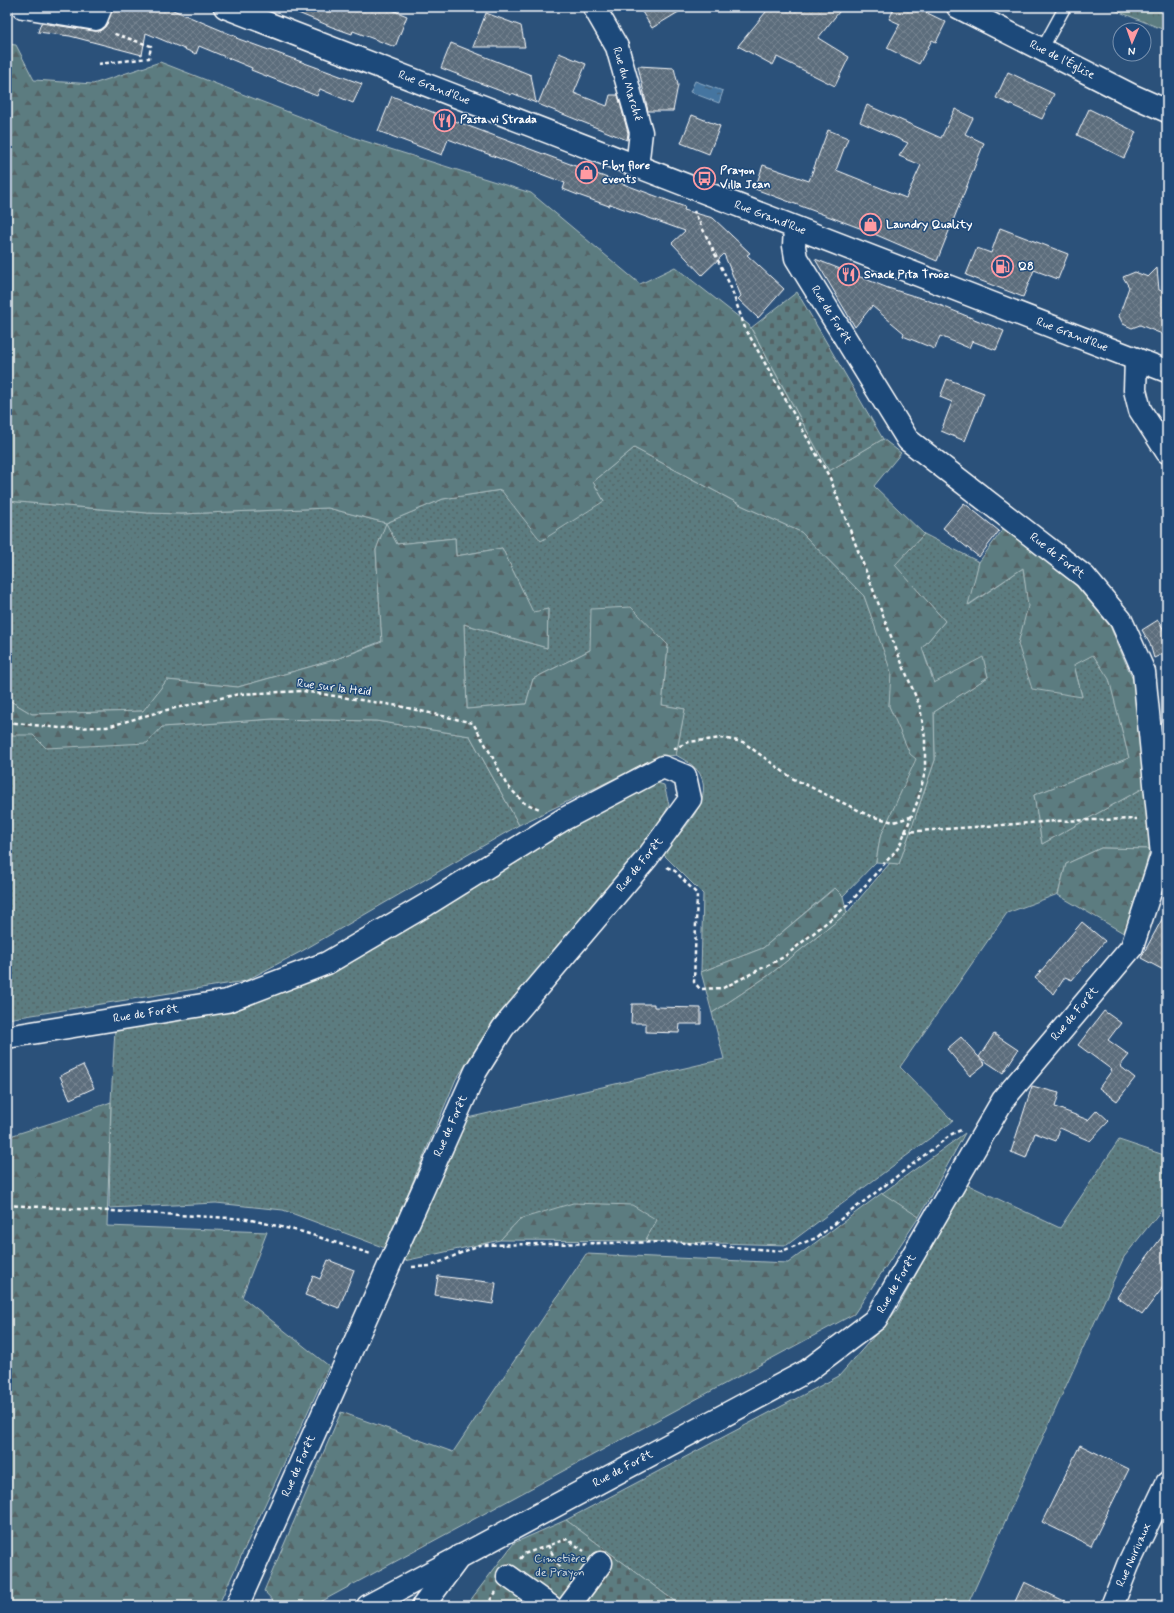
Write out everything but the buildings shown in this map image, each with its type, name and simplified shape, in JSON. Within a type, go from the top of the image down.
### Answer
[{"type":"street","points":[[23,7],[99,13]]},
{"type":"street","name":"Rue Grand'Rue","points":[[225,7],[1167,371]]},
{"type":"street","name":"Rue du Marché","points":[[594,7],[617,47],[641,132],[637,167]]},
{"type":"street","name":"Rue de l'Église","points":[[958,7],[1042,50],[1166,108]]},
{"type":"street","name":"Rue de Forêt","points":[[368,1606],[807,1371],[876,1319],[1003,1100],[1132,947],[1162,855],[1144,672],[1121,620],[1085,577],[908,440],[796,258],[794,246],[795,228]]},
{"type":"street","points":[[1136,359],[1135,390],[1140,410],[1167,452]]},
{"type":"street","name":"Rue de Forêt","points":[[7,1037],[227,1000],[327,963],[426,905],[564,819],[663,768],[685,776],[690,799],[648,858],[503,1028],[476,1071],[388,1265],[237,1606]]},
{"type":"street","name":"Rue Noirivaux","points":[[1112,1606],[1128,1565],[1167,1483]]},
{"type":"street","points":[[423,1606],[460,1556]]},
{"type":"street","points":[[572,1602],[601,1563]]},
{"type":"street","points":[[508,1576],[550,1606]]},
{"type":"lane","points":[[1042,50],[1065,7]]},
{"type":"path","points":[[98,64],[149,58],[151,46],[97,28],[99,13]]},
{"type":"path","points":[[648,858],[675,871],[697,894],[694,982],[700,989],[723,988],[784,957],[848,905],[899,847],[918,800],[925,772],[925,738],[920,707],[830,478],[745,328],[730,285],[694,211],[691,186]]},
{"type":"path","name":"Rue sur la Heid","points":[[7,722],[60,728],[107,727],[162,711],[239,694],[303,691],[399,706],[473,723],[506,784],[524,803],[564,819]]},
{"type":"path","points":[[669,750],[689,742],[722,738],[743,742],[792,778],[870,816],[894,822],[911,817]]},
{"type":"path","points":[[904,832],[1064,821],[1158,818]]},
{"type":"path","points":[[7,1205],[247,1219],[303,1232],[388,1265],[431,1266],[479,1245],[673,1242],[782,1251],[816,1238],[952,1134],[966,1127]]},
{"type":"path","points":[[486,1606],[524,1554],[548,1545],[567,1539],[601,1563]]},
{"type":"path","points":[[548,1545],[572,1602]]},
{"type":"green space","points":[[1107,7],[1167,7],[1167,31],[1152,25],[1152,22],[1144,22]]},
{"type":"green space","points":[[7,44],[16,45],[34,80],[93,84],[160,62],[355,138],[531,193],[640,284],[675,267],[749,325],[829,471],[883,439],[901,453],[874,486],[924,534],[895,565],[945,621],[922,648],[934,683],[983,657],[988,677],[934,712],[935,760],[899,864],[876,862],[880,838],[916,759],[910,754],[889,706],[891,672],[864,596],[801,532],[743,506],[634,448],[593,482],[604,501],[541,541],[501,490],[443,499],[386,523],[328,508],[181,514],[148,513],[7,501]]},
{"type":"green space","points":[[797,292],[883,439],[829,471],[751,328]]},
{"type":"green space","points":[[634,448],[743,506],[801,532],[864,596],[892,673],[889,706],[917,759],[880,838],[876,862],[843,896],[834,888],[763,948],[701,972],[703,894],[663,854],[693,817],[703,796],[703,785],[700,774],[689,763],[676,755],[685,709],[662,705],[668,645],[590,650],[533,679],[526,704],[467,709],[464,624],[547,648],[548,609],[533,613],[502,548],[456,556],[455,538],[397,544],[386,524],[376,550],[382,641],[334,660],[238,687],[167,680],[144,711],[32,714],[7,699],[7,501],[148,513],[181,514],[328,508],[386,523],[443,499],[501,490],[604,501],[593,482]]},
{"type":"green space","points":[[386,523],[397,544],[455,538],[456,556],[502,548],[533,612],[548,609],[547,648],[464,624],[467,709],[526,704],[533,679],[590,650],[591,609],[631,607],[668,645],[662,705],[685,709],[676,755],[662,757],[644,763],[519,825],[470,736],[376,721],[273,719],[162,727],[147,743],[46,748],[33,735],[7,735],[7,699],[32,714],[143,711],[167,680],[238,687],[334,660],[382,642],[376,550]]},
{"type":"green space","points":[[1006,525],[1074,583],[1110,626],[1133,680],[1147,786],[1042,844],[1034,795],[1129,758],[1109,679],[1093,655],[1074,665],[1082,697],[1032,689],[1018,644],[1028,606],[1023,568],[968,605],[979,562]]},
{"type":"green space","points":[[924,534],[979,562],[969,605],[1023,568],[1029,606],[1018,644],[1082,696],[1074,665],[1093,654],[1109,678],[1129,758],[1034,795],[1042,844],[1147,786],[1150,849],[1101,848],[1066,864],[1058,894],[1007,913],[900,1067],[953,1121],[787,1245],[645,1241],[656,1220],[520,1219],[500,1240],[404,1261],[463,1119],[724,1059],[712,1013],[769,975],[847,913],[890,863],[899,864],[935,760],[934,712],[988,677],[983,658],[935,683],[922,648],[945,621],[894,565]]},
{"type":"green space","points":[[273,719],[376,721],[470,736],[519,825],[302,951],[245,981],[7,1019],[7,735],[162,727]]},
{"type":"green space","points":[[648,780],[664,785],[669,805],[652,838],[502,1013],[456,1079],[385,1248],[283,1210],[216,1203],[109,1208],[111,1102],[115,1029],[218,1014],[319,974]]},
{"type":"green space","points":[[1101,848],[1150,849],[1127,935],[1058,895],[1066,864]]},
{"type":"green space","points":[[835,888],[843,896],[847,913],[769,975],[712,1013],[701,972],[763,948]]},
{"type":"green space","points":[[111,1102],[107,1226],[267,1232],[242,1297],[329,1366],[218,1606],[7,1606],[7,1137]]},
{"type":"green space","points":[[965,1133],[919,1217],[881,1194]]},
{"type":"green space","points":[[1119,1140],[1167,1156],[1167,1203],[1124,1257],[967,1606],[681,1606],[566,1520],[839,1376],[897,1310],[964,1183],[1060,1228]]},
{"type":"green space","points":[[882,1193],[919,1217],[854,1314],[313,1606],[278,1606],[264,1591],[341,1412],[453,1452],[586,1254],[788,1263]]},
{"type":"green space","points":[[573,1203],[632,1205],[657,1220],[645,1241],[500,1240],[520,1219]]},
{"type":"green space","name":"Cimetière de Prayon","points":[[566,1520],[681,1606],[466,1606],[514,1543]]},
{"type":"water","points":[[695,81],[723,91],[719,103],[690,92]]},
{"type":"place","name":"Pasta vi Strada","points":[[444,120]]},
{"type":"place","name":"F by flore events","points":[[587,173]]},
{"type":"place","name":"Prayon Villa Jean","points":[[704,178]]},
{"type":"place","name":"Laundry Quality","points":[[870,225]]},
{"type":"place","name":"Q8","points":[[1002,267]]},
{"type":"place","name":"Snack Pita Trooz","points":[[849,275]]}]
